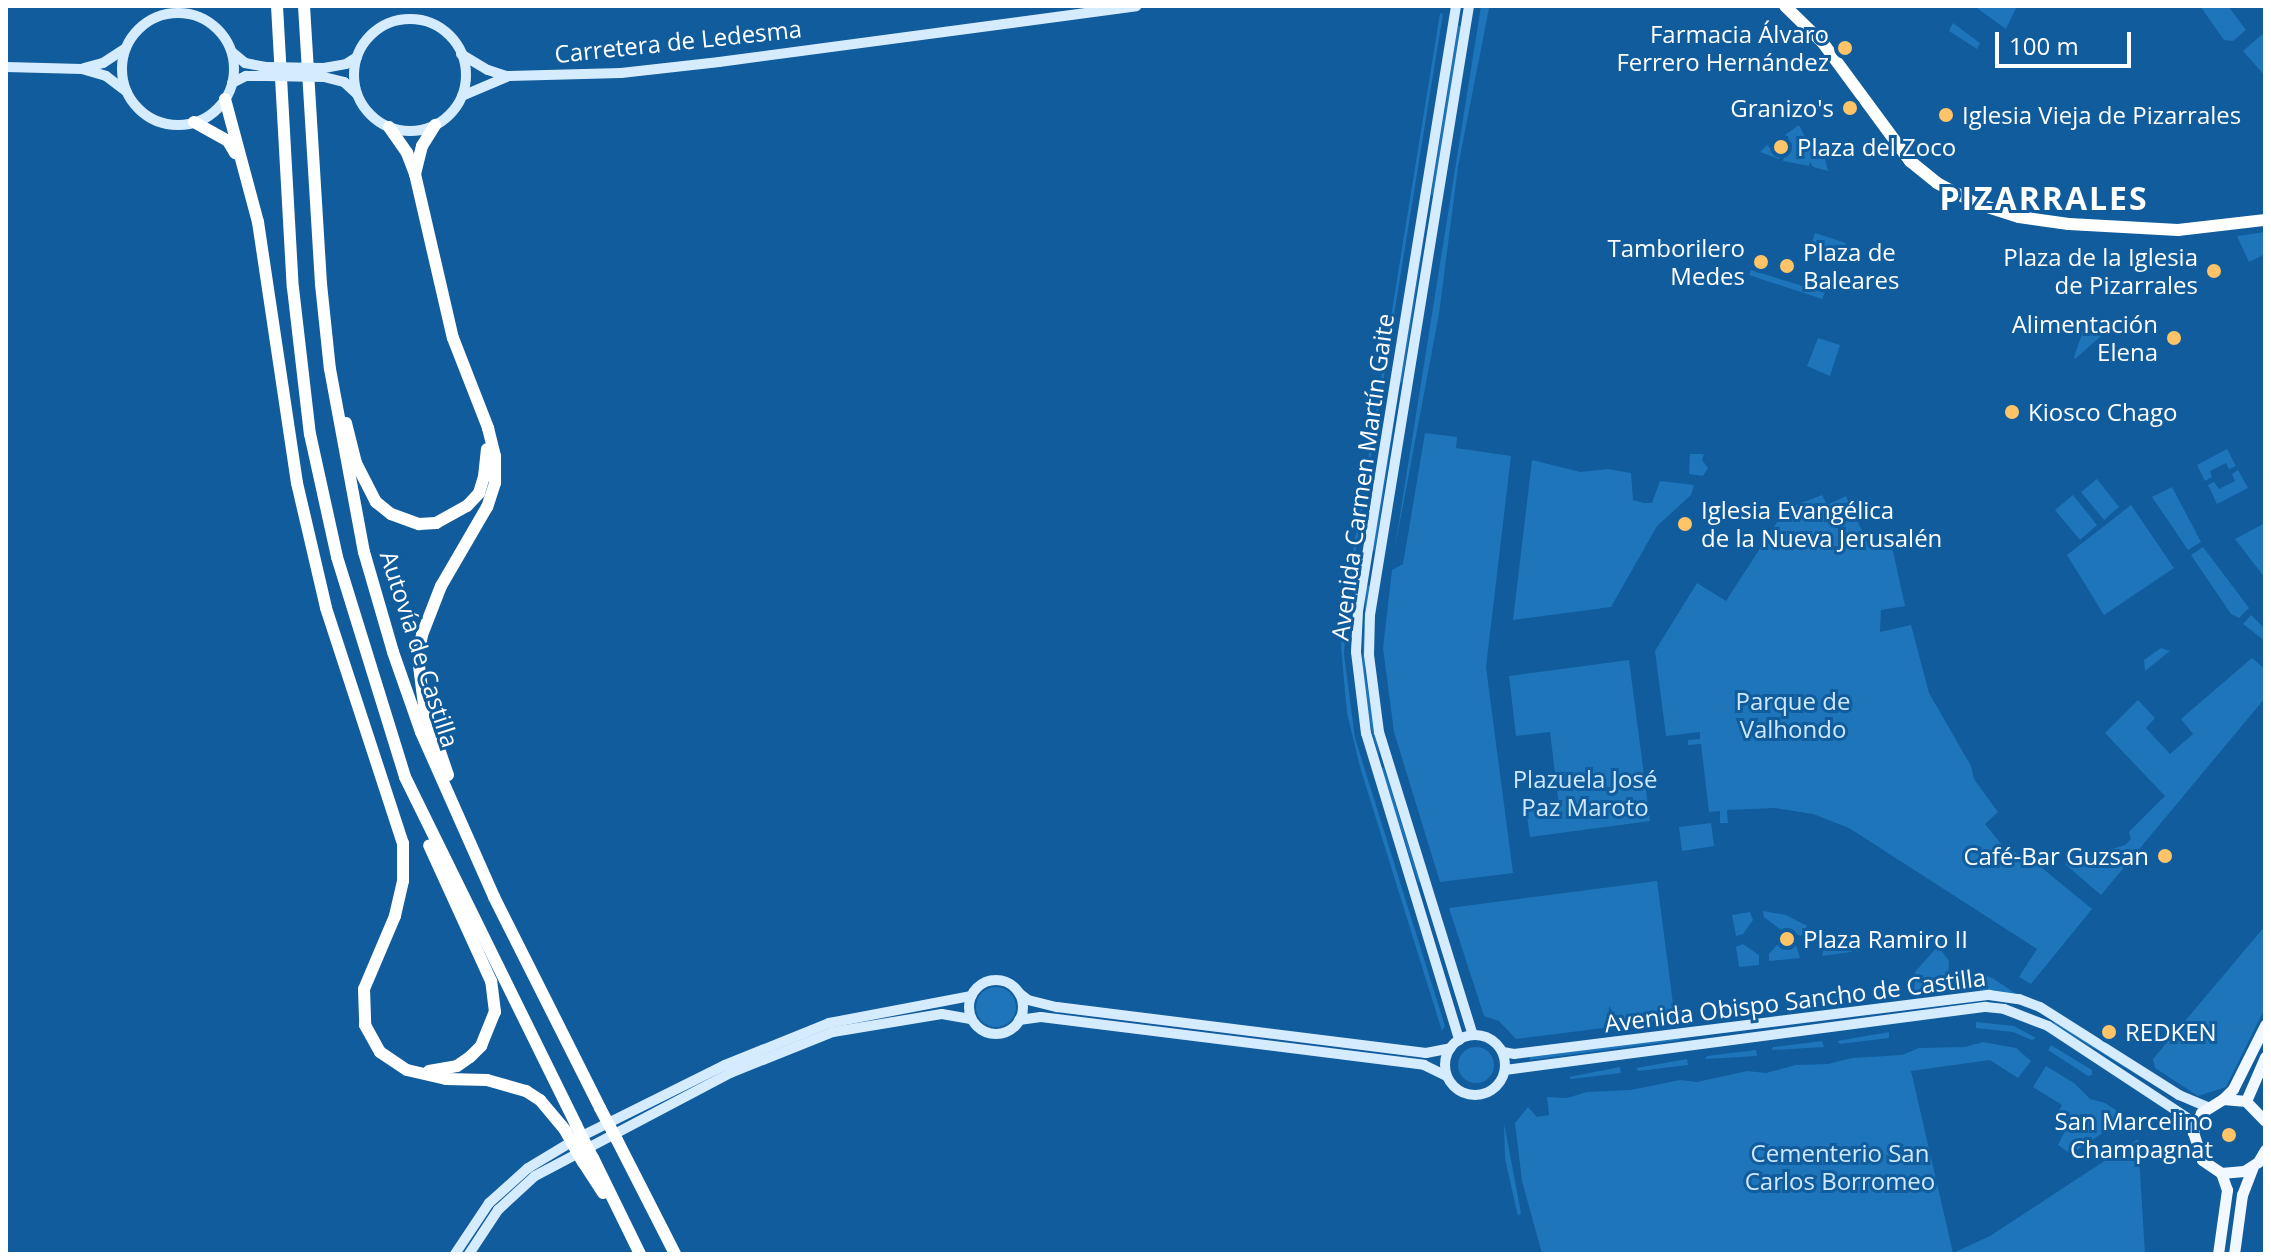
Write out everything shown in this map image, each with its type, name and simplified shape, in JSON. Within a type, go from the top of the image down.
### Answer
[{"type":"highway","points":[[277,6],[293,288],[310,434],[337,557],[362,664],[401,781],[491,981],[495,998],[490,1030],[481,1046],[457,1066],[419,1072]]},
{"type":"highway","name":"Autovía de Castilla","points":[[304,6],[321,284],[330,369],[364,552],[393,652],[421,732],[494,897],[675,1254]]},
{"type":"highway","points":[[1785,6],[1823,43],[1910,161],[1937,183],[1975,203],[2019,217],[2074,224],[2178,230],[2265,220]]},
{"type":"highway","points":[[225,99],[245,169],[266,267],[297,483],[326,608],[403,843],[403,881],[395,916],[364,989],[365,1025],[375,1045],[391,1061],[446,1079],[487,1080],[526,1091],[570,1128]]},
{"type":"highway","points":[[194,122],[228,141],[245,169]]},
{"type":"highway","points":[[415,174],[422,146],[435,125]]},
{"type":"highway","points":[[330,369],[364,484],[376,502],[391,514],[419,524],[436,523],[457,514],[479,493],[487,446],[434,269],[415,174],[407,153],[389,127]]},
{"type":"highway","points":[[474,396],[492,443],[495,483],[487,507],[428,615],[418,658],[424,705],[431,730],[494,897]]},
{"type":"highway","points":[[337,557],[405,777],[570,1128],[638,1250]]},
{"type":"main road","name":"Carretera de Ledesma","points":[[461,54],[488,70],[509,76],[621,73],[1136,6]]},
{"type":"main road","name":"Avenida Carmen Martín Gaite","points":[[1455,1044],[1366,733],[1356,652],[1358,611],[1456,6]]},
{"type":"main road","name":"Avenida Carmen Martín Gaite","points":[[1469,6],[1370,615],[1369,655],[1379,732],[1473,1035]]},
{"type":"main road","points":[[82,69],[103,63],[126,48],[142,27],[165,14],[178,13],[205,20],[216,28],[231,52],[245,63],[266,71]]},
{"type":"main road","points":[[232,83],[266,71],[324,72],[357,57],[376,31],[410,19],[423,21],[446,33],[461,54],[465,68],[462,96],[446,117],[435,125],[412,131],[389,127],[364,108],[357,94],[354,69],[357,57]]},
{"type":"main road","points":[[126,48],[123,78],[127,92]]},
{"type":"main road","points":[[6,67],[82,69],[106,76],[127,92],[138,108],[160,122],[194,122],[212,113],[225,99],[232,83],[231,52]]},
{"type":"main road","points":[[324,72],[344,82],[357,94]]},
{"type":"main road","name":"Carretera de Ledesma","points":[[462,96],[509,76]]},
{"type":"main road","points":[[469,1254],[498,1210],[535,1176],[730,1073],[833,1032],[942,1014],[971,1019],[979,1028],[1001,1033],[1019,1020],[1041,1017],[1424,1065],[1447,1076],[1459,1091],[1478,1095],[1494,1089],[1505,1070],[1503,1052],[1491,1039],[1473,1035],[1426,1053],[1042,1005],[1000,980],[978,986],[971,996],[971,1019]]},
{"type":"main road","points":[[1019,993],[1022,1001],[1019,1020]]},
{"type":"main road","name":"Avenida Obispo Sancho de Castilla","points":[[1503,1052],[1514,1054],[1989,995],[2019,999],[2040,1007],[2179,1095],[2207,1107]]},
{"type":"main road","points":[[455,1254],[489,1203],[528,1168],[578,1138],[710,1072],[799,1032],[829,1023],[971,996]]},
{"type":"main road","name":"Avenida Obispo Sancho de Castilla","points":[[1505,1070],[1986,1007],[2013,1012],[2048,1026],[2195,1123]]},
{"type":"main road","points":[[2261,1157],[2234,1173],[2221,1173],[2208,1166],[2197,1152],[2195,1123],[2207,1107],[2223,1099],[2238,1080],[2265,1025]]},
{"type":"main road","points":[[1447,1076],[1445,1061],[1455,1044]]},
{"type":"main road","points":[[2246,1101],[2265,1057]]},
{"type":"main road","points":[[2223,1099],[2246,1101],[2265,1121]]},
{"type":"main road","points":[[2234,1254],[2242,1195],[2261,1157]]},
{"type":"main road","points":[[2218,1254],[2227,1190],[2221,1173]]},
{"type":"green space","points":[[1481,6],[1489,8],[1458,167],[1439,314],[1394,553]]},
{"type":"green space","points":[[1974,6],[2017,6],[2006,29]]},
{"type":"green space","points":[[2200,6],[2228,6],[2246,30],[2233,41],[2224,40]]},
{"type":"green space","points":[[1440,13],[1443,14],[1348,598],[1344,654],[1355,738],[1445,1026],[1442,1031],[1360,767],[1347,713],[1341,647],[1343,614]]},
{"type":"green space","points":[[1953,23],[1980,43],[1977,49],[1949,31]]},
{"type":"green space","points":[[1458,26],[1461,26],[1431,195]]},
{"type":"green space","points":[[2265,32],[2265,76],[2243,51]]},
{"type":"green space","name":"Plaza del Zoco","points":[[1799,125],[1806,139],[1809,138],[1820,152],[1819,157],[1825,159],[1828,171],[1813,167],[1810,162],[1809,166],[1783,161],[1784,156],[1779,159],[1760,152],[1767,145],[1774,152],[1789,137],[1785,135]]},
{"type":"green space","points":[[1430,202],[1402,383],[1400,383]]},
{"type":"green space","points":[[2265,232],[2265,254],[2249,262],[2237,236]]},
{"type":"green space","points":[[1815,233],[1846,243],[1841,255],[1811,245]]},
{"type":"green space","points":[[1751,270],[1825,293],[1822,299],[1749,275]]},
{"type":"green space","points":[[2084,328],[2101,336],[2075,359],[2074,357]]},
{"type":"green space","points":[[1818,338],[1840,345],[1830,376],[1807,366]]},
{"type":"green space","points":[[1399,390],[1375,551],[1372,550]]},
{"type":"green space","points":[[1425,433],[1457,437],[1456,448],[1511,456],[1486,667],[1513,873],[1440,882],[1394,732],[1383,648],[1392,570],[1403,564]]},
{"type":"green space","points":[[2227,449],[2236,466],[2229,469],[2226,463],[2210,471],[2212,477],[2205,481],[2197,465]]},
{"type":"green space","points":[[1690,454],[1704,454],[1702,460],[1708,468],[1703,476],[1689,474]]},
{"type":"green space","points":[[1532,460],[1580,472],[1608,469],[1631,473],[1633,500],[1644,503],[1652,503],[1660,481],[1694,485],[1691,495],[1657,526],[1611,607],[1513,620]]},
{"type":"green space","points":[[2238,470],[2248,488],[2217,504],[2208,485],[2214,482],[2219,489],[2235,481],[2232,474]]},
{"type":"green space","points":[[2097,479],[2119,507],[2104,520],[2081,492]]},
{"type":"green space","points":[[2172,487],[2201,542],[2188,550],[2152,497]]},
{"type":"green space","name":"Parque de Valhondo","points":[[1822,495],[1827,505],[1846,496],[1868,544],[1891,542],[1905,606],[1881,610],[1880,632],[1911,625],[1929,693],[1971,766],[1974,779],[1998,812],[1985,824],[2002,845],[2042,868],[2092,909],[2031,984],[2019,977],[2037,949],[1849,828],[1813,814],[1775,808],[1727,810],[1728,823],[1720,823],[1720,811],[1709,812],[1701,744],[1688,745],[1688,740],[1700,739],[1700,732],[1666,736],[1655,651],[1697,583],[1726,601],[1790,502],[1796,505]]},
{"type":"green space","points":[[2073,495],[2097,525],[2080,540],[2055,510]]},
{"type":"green space","points":[[2131,505],[2174,568],[2104,615],[2067,555]]},
{"type":"green space","points":[[2265,523],[2265,578],[2235,539]]},
{"type":"green space","points":[[2203,547],[2249,608],[2239,618],[2231,614],[2191,555]]},
{"type":"green space","points":[[1366,585],[1370,586],[1365,672],[1380,761],[1367,712],[1362,672]]},
{"type":"green space","points":[[2251,615],[2265,629],[2265,641],[2243,624]]},
{"type":"green space","points":[[2161,648],[2170,651],[2145,671],[2144,660]]},
{"type":"green space","points":[[2252,658],[2265,669],[2265,698],[2101,895],[2065,864],[2125,845],[2131,839],[2129,832],[2165,796],[2105,733],[2138,700],[2155,718],[2146,728],[2170,754],[2193,734],[2181,719]]},
{"type":"green space","name":"Plazuela José Paz Maroto","points":[[1629,660],[1650,821],[1530,837],[1526,810],[1559,806],[1550,732],[1516,736],[1509,676]]},
{"type":"green space","points":[[1381,768],[1384,768],[1420,882],[1418,882]]},
{"type":"green space","points":[[1711,823],[1714,846],[1682,851],[1679,827]]},
{"type":"green space","points":[[1657,881],[1675,1019],[1516,1039],[1499,1021],[1484,1016],[1449,908]]},
{"type":"green space","points":[[1763,911],[1786,915],[1807,926],[1801,936],[1781,930],[1764,917]]},
{"type":"green space","points":[[1750,912],[1753,920],[1743,934],[1736,936],[1732,915]]},
{"type":"green space","points":[[2265,926],[2265,1008],[2226,1087],[2198,1096],[2155,1068],[2153,1059]]},
{"type":"green space","points":[[1827,934],[1852,951],[1822,956]]},
{"type":"green space","points":[[1781,940],[1796,945],[1800,958],[1769,961],[1769,954]]},
{"type":"green space","points":[[1743,944],[1759,955],[1759,965],[1739,967],[1736,947]]},
{"type":"green space","points":[[1938,946],[1949,961],[1948,980],[1935,993],[1914,997],[1915,972]]},
{"type":"green space","points":[[1987,976],[2016,994],[1967,989],[1975,978]]},
{"type":"green space","points":[[996,987],[1010,993],[1016,1007],[1010,1021],[996,1027],[982,1021],[976,1007],[982,993]]},
{"type":"green space","points":[[2055,1021],[2178,1100],[2054,1024]]},
{"type":"green space","points":[[1976,1022],[2014,1026],[2036,1038],[2032,1040],[2013,1032],[1976,1028]]},
{"type":"green space","points":[[1889,1032],[1889,1038],[1840,1044],[1837,1041]]},
{"type":"green space","points":[[1680,1040],[1530,1060],[1530,1057]]},
{"type":"green space","points":[[1822,1041],[1824,1047],[1772,1050],[1773,1047]]},
{"type":"green space","name":"Cementerio San Carlos Borromeo","points":[[1983,1042],[2016,1048],[2031,1061],[2018,1078],[1990,1060],[1911,1071],[1953,1253],[1990,1236],[2138,1139],[2145,1254],[1542,1254],[1522,1181],[1515,1123],[1528,1107],[1537,1117],[1549,1115],[1547,1097],[1567,1098],[1587,1092],[1631,1090],[1680,1080],[1697,1082],[1747,1071],[1766,1073],[1796,1065],[1902,1055],[1919,1048],[1965,1047]]},
{"type":"green space","points":[[2051,1045],[2092,1070],[2092,1075],[2088,1076],[2048,1050]]},
{"type":"green space","points":[[1476,1047],[1489,1052],[1494,1065],[1489,1078],[1476,1083],[1463,1078],[1458,1065],[1463,1052]]},
{"type":"green space","points":[[1756,1050],[1757,1056],[1705,1059],[1707,1056]]},
{"type":"green space","points":[[1687,1059],[1688,1065],[1638,1071],[1636,1068]]},
{"type":"green space","points":[[2046,1066],[2074,1083],[2090,1099],[2105,1103],[2125,1116],[2141,1118],[2139,1122],[2119,1122],[2071,1154],[2058,1145],[2066,1129],[2058,1112],[2062,1105],[2033,1087]]},
{"type":"green space","points":[[1620,1067],[1621,1073],[1569,1077]]},
{"type":"green space","points":[[1504,1123],[1521,1213],[1518,1216],[1505,1159]]},
{"type":"place","name":"Farmacia Álvaro Ferrero Hernández","points":[[1845,48]]},
{"type":"place","name":"Granizo's","points":[[1850,108]]},
{"type":"place","name":"Iglesia Vieja de Pizarrales","points":[[1946,115]]},
{"type":"place","name":"Plaza del Zoco","points":[[1781,147]]},
{"type":"place","name":"Tamborilero Medes","points":[[1761,262]]},
{"type":"place","name":"Plaza de Baleares","points":[[1787,266]]},
{"type":"place","name":"Plaza de la Iglesia de Pizarrales","points":[[2214,271]]},
{"type":"place","name":"Alimentación Elena","points":[[2174,338]]},
{"type":"place","name":"Kiosco Chago","points":[[2012,412]]},
{"type":"place","name":"Iglesia Evangélica de la Nueva Jerusalén","points":[[1685,524]]},
{"type":"place","name":"Café-Bar Guzsan","points":[[2165,856]]},
{"type":"place","name":"Plaza Ramiro II","points":[[1787,939]]},
{"type":"place","name":"REDKEN","points":[[2109,1032]]},
{"type":"place","name":"San Marcelino Champagnat","points":[[2229,1135]]},
{"type":"district","name":"PIZARRALES","points":[[2044,198]]}]
